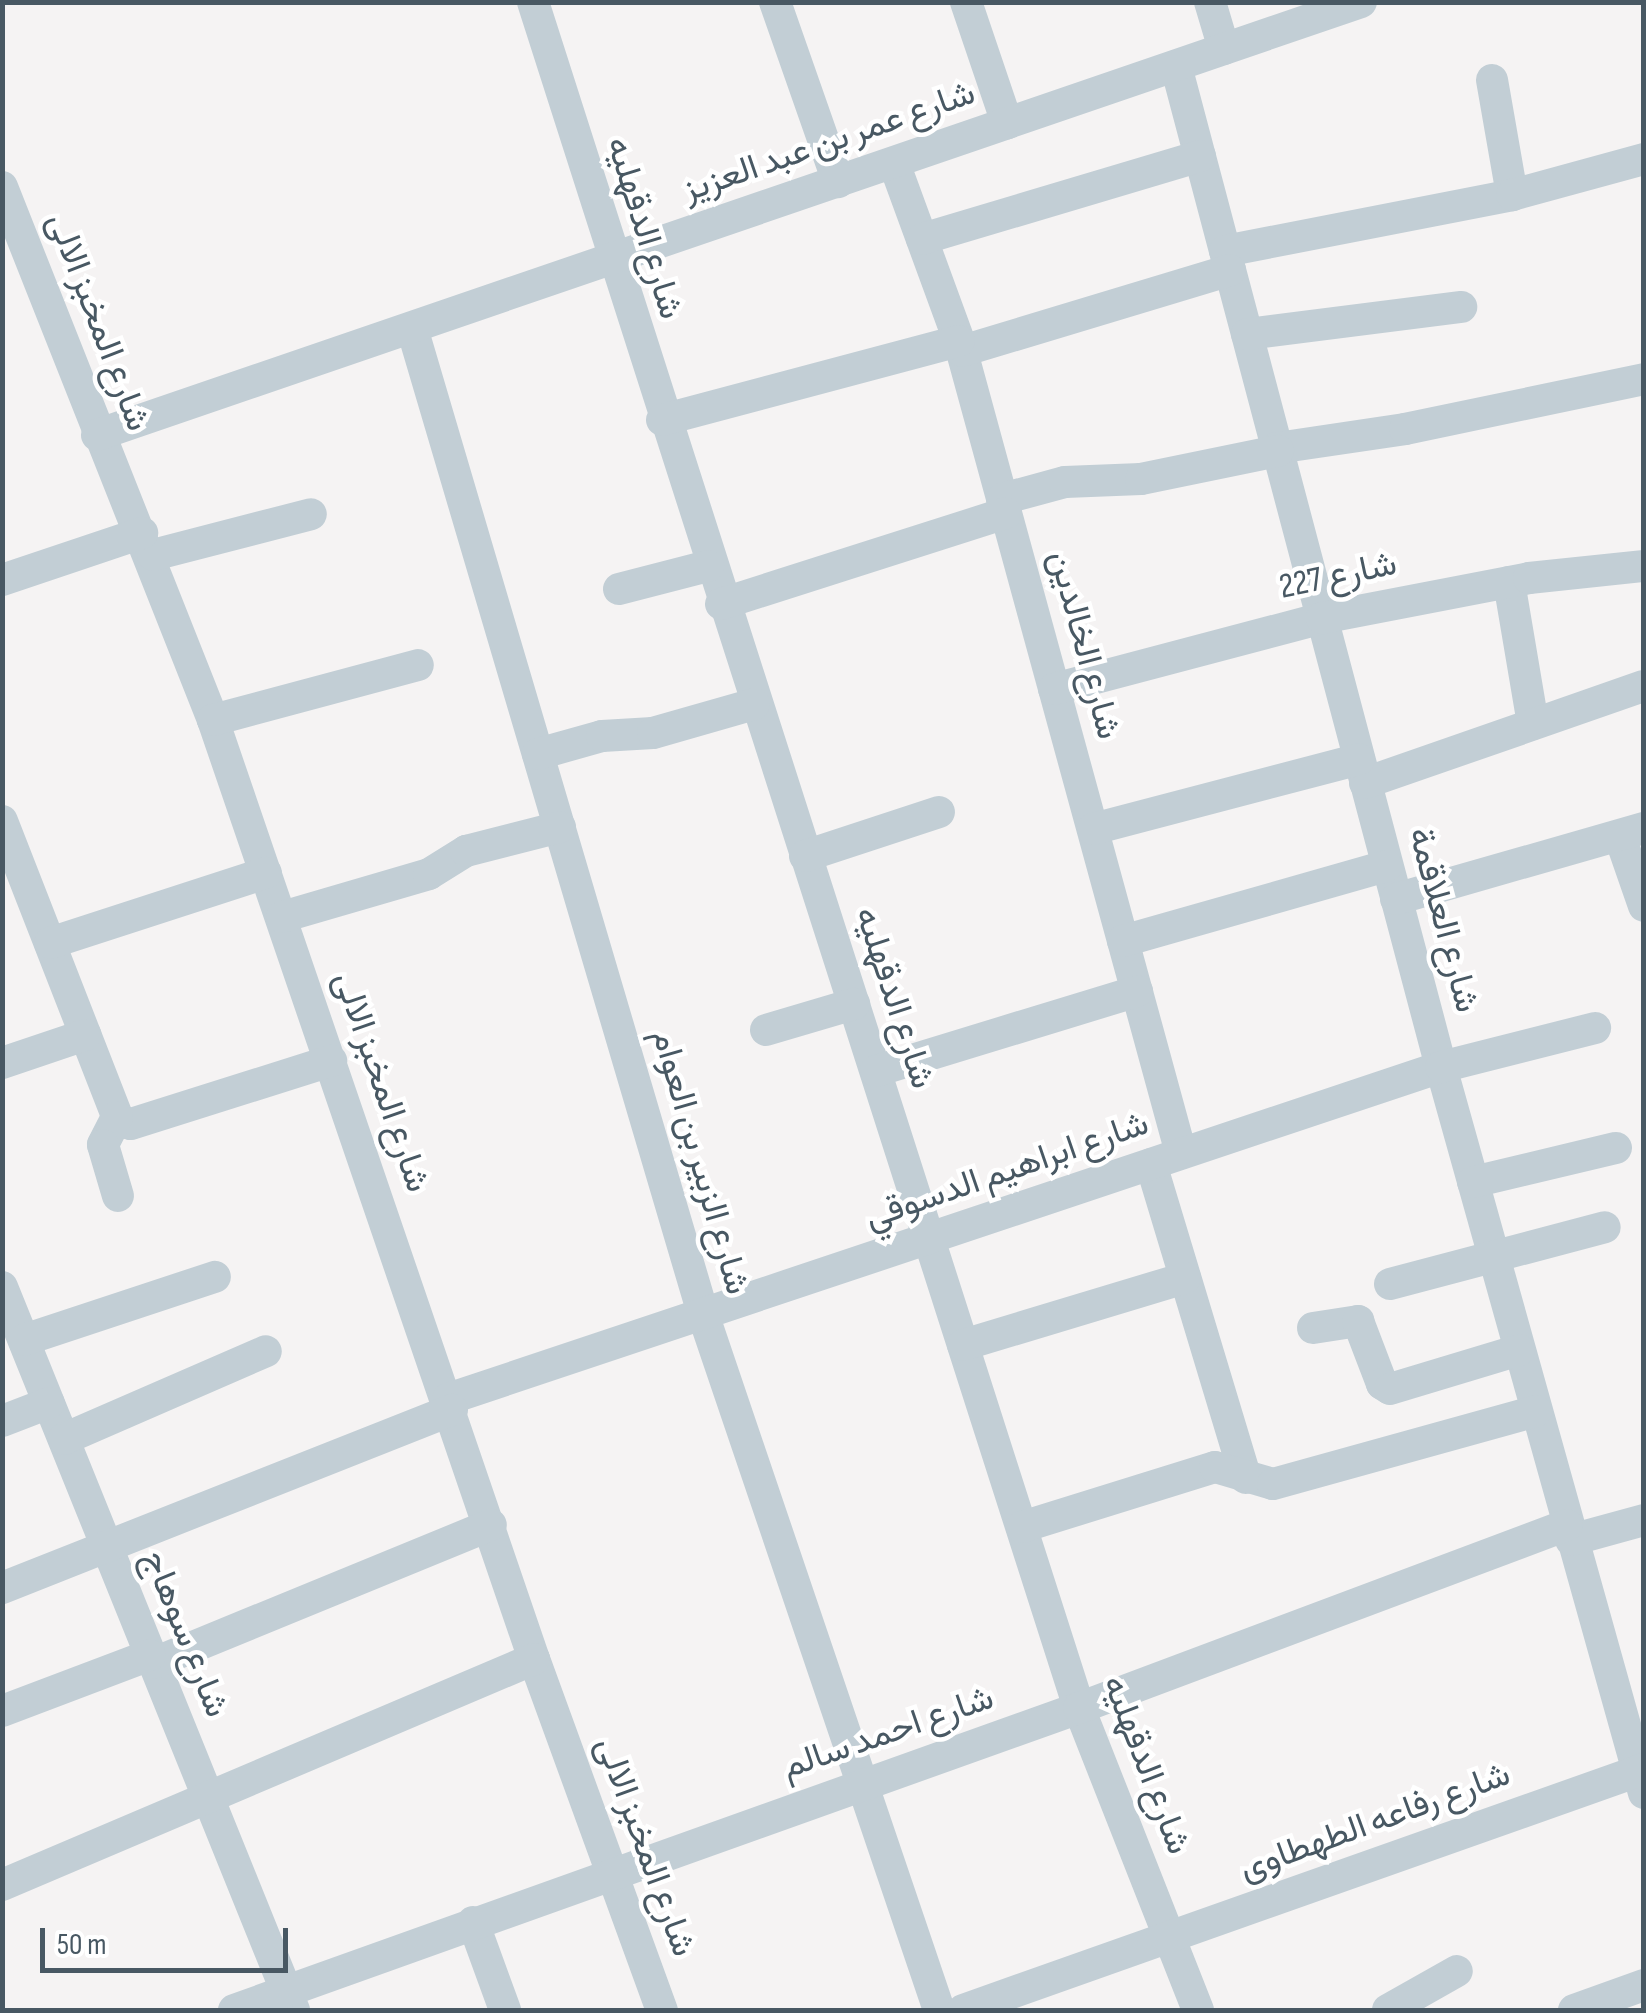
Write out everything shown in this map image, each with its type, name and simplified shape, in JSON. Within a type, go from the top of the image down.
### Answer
[{"type":"street","name":"شارع الدقهليه","points":[[533,2],[708,566],[876,1071],[1079,1708],[1198,2010]]},
{"type":"street","points":[[775,2],[838,182]]},
{"type":"street","points":[[966,2],[1007,124]]},
{"type":"street","points":[[1210,2],[1224,49]]},
{"type":"street","name":"شارع عمر بن عبد العزيز","points":[[97,435],[1361,2]]},
{"type":"street","name":"شارع العلاقمة","points":[[1176,66],[1492,1255],[1641,1778]]},
{"type":"street","points":[[1492,80],[1512,195]]},
{"type":"street","points":[[922,239],[1200,156]]},
{"type":"street","points":[[662,420],[961,346],[1227,261],[1512,195],[1644,159]]},
{"type":"street","name":"شارع الخالدين","points":[[894,163],[961,346],[1137,991],[1185,1278],[1246,1478]]},
{"type":"street","name":"شارع المخبز الالى","points":[[2,188],[97,435],[148,544],[214,720],[534,1660],[662,2010]]},
{"type":"street","points":[[1247,334],[1461,306]]},
{"type":"street","name":"شارع الزبير بن العوام","points":[[412,328],[704,1318],[939,2010]]},
{"type":"street","points":[[721,604],[1064,482],[1142,479],[1644,379]]},
{"type":"street","points":[[2,580],[148,544],[311,514]]},
{"type":"street","points":[[619,589],[708,566]]},
{"type":"street","name":"شارع 227","points":[[1054,689],[1322,618],[1509,582],[1644,566]]},
{"type":"street","points":[[1509,582],[1533,724]]},
{"type":"street","points":[[214,720],[418,665]]},
{"type":"street","points":[[1093,829],[1362,771],[1533,724],[1644,686]]},
{"type":"street","points":[[538,754],[602,736],[653,733],[754,704]]},
{"type":"street","points":[[804,856],[939,812]]},
{"type":"street","points":[[2,821],[117,1117],[131,1124],[331,1061]]},
{"type":"street","points":[[282,917],[429,874],[466,851],[560,827]]},
{"type":"street","points":[[1396,899],[1631,832],[1644,906]]},
{"type":"street","points":[[1123,941],[1387,866]]},
{"type":"street","points":[[50,943],[266,872]]},
{"type":"street","points":[[876,1071],[1137,991]]},
{"type":"street","points":[[766,1030],[854,1004]]},
{"type":"street","name":"شارع ابراهيم الدسوقي","points":[[2,1588],[450,1404],[1441,1067],[1595,1028]]},
{"type":"street","points":[[2,1063],[85,1036]]},
{"type":"street","points":[[117,1117],[103,1145],[118,1196]]},
{"type":"street","points":[[1473,1182],[1616,1148]]},
{"type":"street","points":[[1390,1284],[1605,1227]]},
{"type":"street","points":[[24,1340],[215,1277]]},
{"type":"street","points":[[964,1345],[1185,1278]]},
{"type":"street","name":"شارع سوهاج","points":[[2,1287],[290,2000]]},
{"type":"street","points":[[1312,1328],[1358,1320],[1382,1384],[1390,1389],[1519,1350]]},
{"type":"street","points":[[64,1439],[266,1352]]},
{"type":"street","points":[[2,1421],[49,1403]]},
{"type":"street","points":[[1022,1527],[1215,1467],[1273,1484],[1536,1411]]},
{"type":"street","name":"شارع احمد سالم","points":[[234,2010],[290,2000],[473,1922],[1569,1533],[1644,1520]]},
{"type":"street","points":[[2,1712],[152,1659],[491,1525]]},
{"type":"street","points":[[2,1885],[534,1660]]},
{"type":"street","name":"شارع رفاعه الطهطاوى","points":[[963,2010],[1641,1778]]},
{"type":"street","points":[[473,1922],[506,2010]]},
{"type":"street","points":[[1388,2010],[1457,1971]]},
{"type":"street","points":[[1574,2010],[1644,1985]]}]
